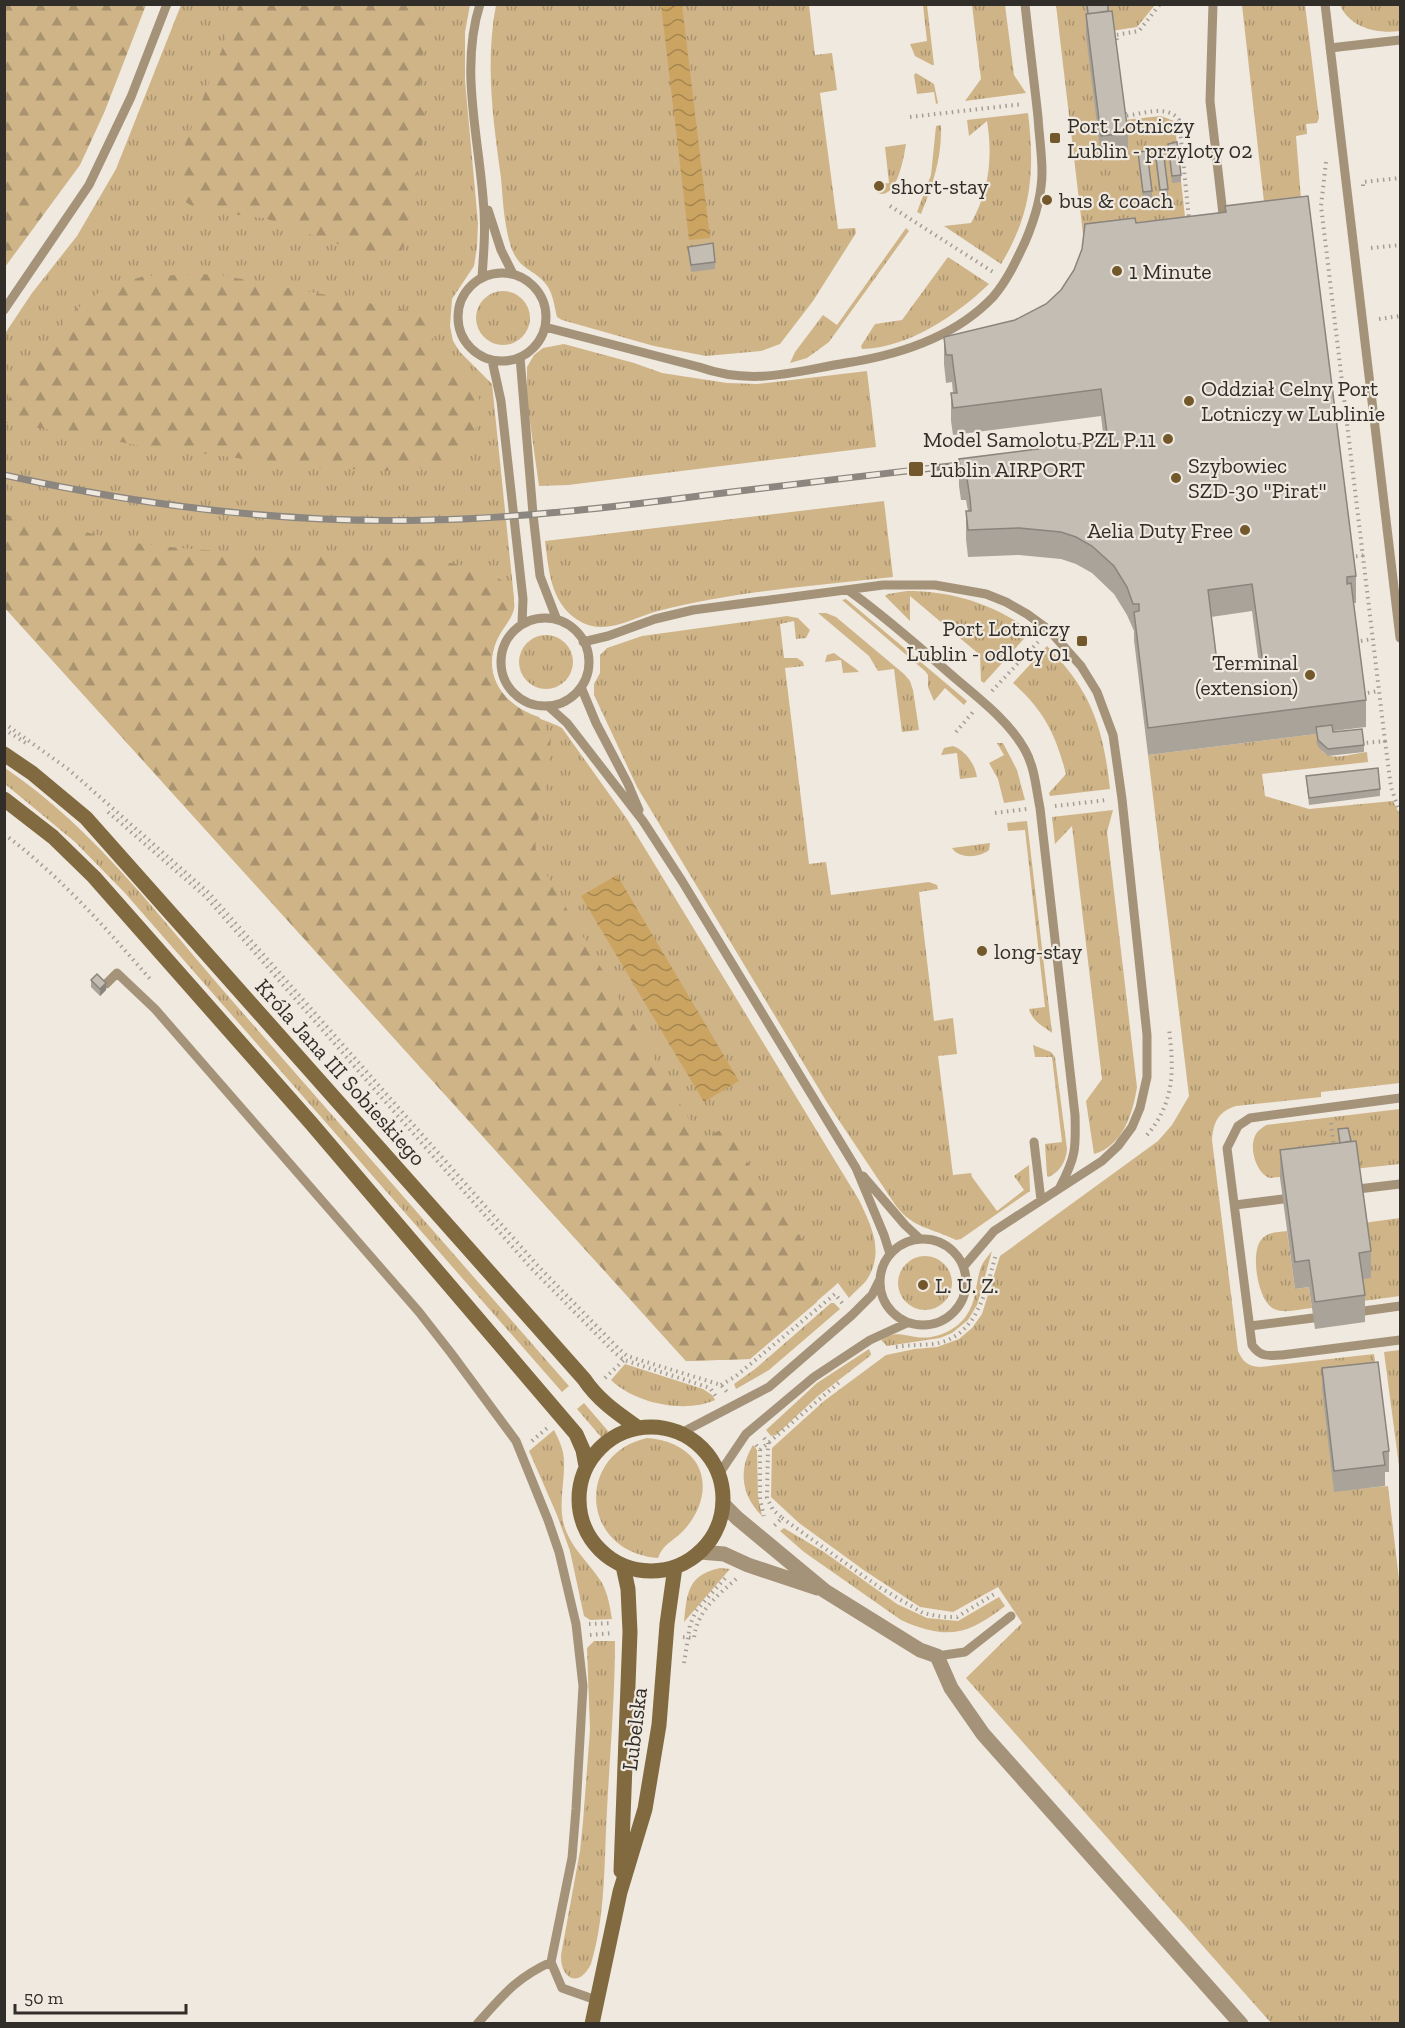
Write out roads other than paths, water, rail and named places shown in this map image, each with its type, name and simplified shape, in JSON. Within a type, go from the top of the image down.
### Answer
[{"type":"main road","name":"Króla Jana III Sobieskiego","points":[[4,754],[32,773],[86,818],[592,1390],[612,1410],[637,1427]]},
{"type":"main road","points":[[4,799],[53,837],[94,877],[310,1123],[576,1434],[583,1450],[586,1466]]},
{"type":"main road","points":[[660,1426],[681,1433],[701,1445],[715,1464],[719,1474],[723,1504],[716,1530],[700,1552],[675,1567],[649,1571],[623,1566],[599,1549],[583,1524],[579,1494],[586,1466],[602,1445],[613,1437],[637,1427],[660,1426]]},
{"type":"main road","name":"Lubelska","points":[[620,1892],[630,1632],[628,1588],[623,1566]]},
{"type":"main road","name":"Lubelska","points":[[592,2024],[620,1892],[647,1799],[659,1725],[667,1624],[675,1567]]},
{"type":"street","points":[[723,1504],[825,1591],[920,1650],[937,1656],[951,1688],[983,1734],[1241,2024]]},
{"type":"street","points":[[700,1552],[724,1554],[748,1565],[825,1591]]},
{"type":"lane","points":[[4,310],[89,185],[126,107],[167,4]]},
{"type":"lane","points":[[480,4],[474,29],[471,62],[472,96],[484,200],[482,277]]},
{"type":"lane","points":[[545,327],[722,375],[758,377],[778,376],[885,356],[931,340],[964,320],[992,297],[1005,281],[1028,234],[1036,208],[1042,174],[1025,4]]},
{"type":"lane","points":[[1213,4],[1210,101],[1226,233]]},
{"type":"lane","points":[[1325,4],[1401,638]]},
{"type":"lane","points":[[1330,48],[1401,40]]},
{"type":"lane","points":[[484,200],[501,250],[513,273]]},
{"type":"lane","points":[[492,273],[513,273],[536,288],[543,300],[546,313],[545,327],[530,351],[507,361],[492,360],[478,355],[460,333],[457,318],[459,304],[464,293],[482,277],[492,273]]},
{"type":"lane","points":[[520,357],[540,576],[557,620]]},
{"type":"lane","points":[[492,360],[501,400],[523,599],[522,624]]},
{"type":"lane","points":[[584,642],[655,619],[693,610],[883,585],[922,584],[977,592],[1006,602],[1049,630],[1081,666],[1097,692],[1113,735],[1147,1035],[1147,1077],[1140,1108],[1132,1127],[1118,1146],[1090,1170],[994,1231],[964,1266]]},
{"type":"lane","points":[[848,590],[982,701],[1011,731],[1024,749],[1032,766],[1040,808],[1070,1056],[1076,1136],[1072,1164],[1060,1187]]},
{"type":"lane","points":[[539,618],[557,620],[568,624],[584,642],[588,653],[586,676],[581,687],[567,700],[548,706],[535,705],[523,700],[513,692],[506,681],[501,669],[504,644],[522,624],[539,618]]},
{"type":"lane","points":[[581,687],[596,723],[628,784],[643,821]]},
{"type":"lane","points":[[548,706],[567,723],[643,821],[682,881],[856,1168],[890,1254]]},
{"type":"lane","points":[[106,984],[117,973],[155,1009],[419,1312],[516,1441],[559,1552],[576,1624],[582,1677],[572,1858],[551,1962],[562,1988],[596,2000]]},
{"type":"lane","points":[[1401,1098],[1250,1118],[1238,1126],[1227,1148],[1252,1345],[1257,1352],[1265,1356],[1401,1340]]},
{"type":"lane","points":[[1034,1142],[1041,1200]]},
{"type":"lane","points":[[856,1168],[919,1238]]},
{"type":"lane","points":[[1359,1189],[1401,1184]]},
{"type":"lane","points":[[1236,1205],[1283,1199]]},
{"type":"lane","points":[[919,1238],[930,1239],[951,1248],[964,1266],[966,1288],[958,1309],[940,1322],[929,1325],[908,1323],[890,1310],[884,1300],[880,1279],[881,1270],[890,1254],[908,1241],[919,1238]]},
{"type":"lane","points":[[681,1433],[769,1387],[852,1315],[872,1295],[880,1279]]},
{"type":"lane","points":[[1364,1311],[1401,1306]]},
{"type":"lane","points":[[1250,1326],[1313,1318]]},
{"type":"lane","points":[[719,1474],[746,1434],[814,1377],[870,1340],[908,1323]]},
{"type":"lane","points":[[937,1656],[965,1652],[1011,1616]]},
{"type":"lane","points":[[477,2024],[508,1989],[530,1972],[551,1962]]},
{"type":"water","points":[[661,5],[682,5],[710,238],[689,240]]},
{"type":"water","points":[[617,875],[739,1081],[704,1102],[581,896]]},
{"type":"railway","points":[[4,475],[109,496],[215,511],[322,519],[429,520],[499,517],[603,508],[976,463]]},
{"type":"place","name":"Port Lotniczy Lublin - przyloty 02","points":[[1055,138]]},
{"type":"place","name":"short-stay","points":[[879,186]]},
{"type":"place","name":"bus & coach","points":[[1047,200]]},
{"type":"place","name":"1 Minute","points":[[1117,271]]},
{"type":"place","name":"Oddział Celny Port Lotniczy w Lublinie","points":[[1189,401]]},
{"type":"place","name":"Model Samolotu PZL P.11","points":[[1168,439]]},
{"type":"place","name":"Lublin AIRPORT","points":[[916,469]]},
{"type":"place","name":"Szybowiec SZD-30 \"Pirat\"","points":[[1176,478]]},
{"type":"place","name":"Aelia Duty Free","points":[[1245,530]]},
{"type":"place","name":"Port Lotniczy Lublin - odloty 01","points":[[1082,641]]},
{"type":"place","name":"Terminal (extension)","points":[[1310,675]]},
{"type":"place","name":"long-stay","points":[[982,951]]},
{"type":"place","name":"L. U. Z.","points":[[923,1285]]}]
